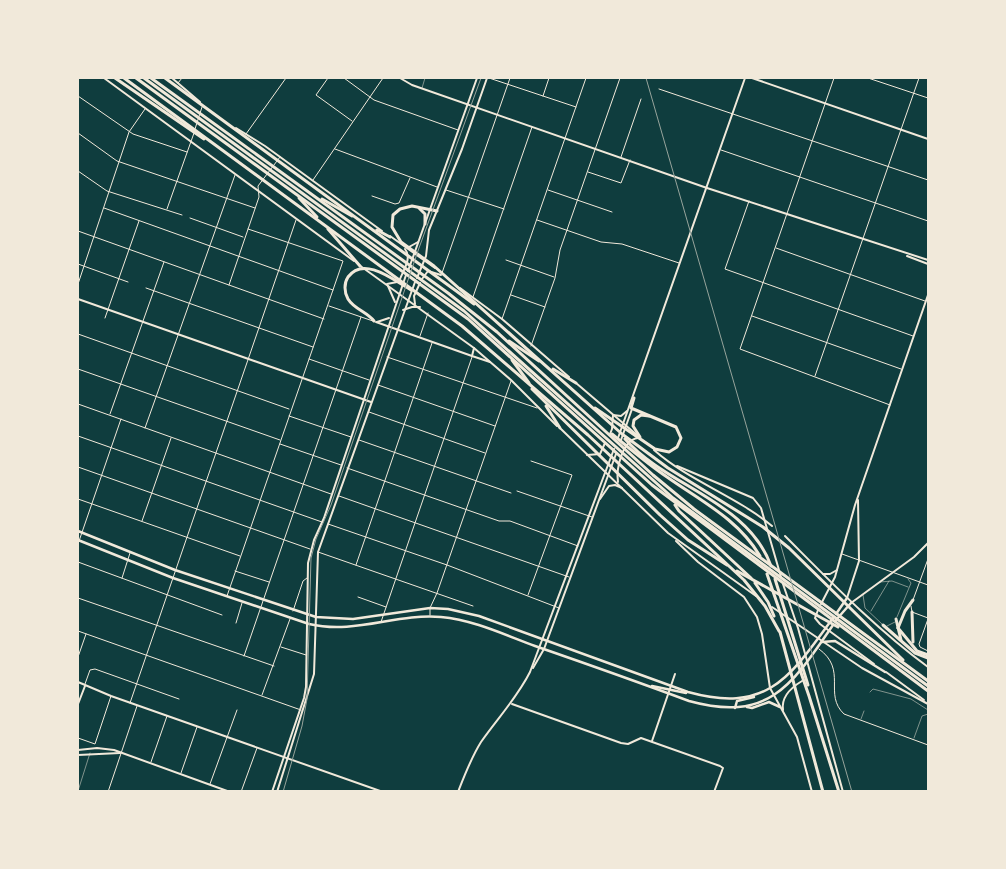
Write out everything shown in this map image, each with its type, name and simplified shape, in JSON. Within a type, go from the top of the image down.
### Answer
[{"type":"highway","points":[[115,78],[248,169],[462,326],[647,490],[744,580],[765,606],[780,631]]},
{"type":"highway","points":[[124,78],[180,121]]},
{"type":"highway","points":[[136,78],[187,109],[292,179],[448,293],[497,332],[532,357],[576,383]]},
{"type":"highway","points":[[144,78],[287,185],[484,327],[650,484],[928,686]]},
{"type":"highway","points":[[151,78],[187,109]]},
{"type":"highway","points":[[165,78],[492,318]]},
{"type":"highway","points":[[287,185],[360,266]]},
{"type":"highway","points":[[291,190],[373,247]]},
{"type":"highway","points":[[308,191],[390,236]]},
{"type":"highway","points":[[416,207],[425,214],[425,224]]},
{"type":"highway","points":[[437,210],[416,207],[400,209],[392,219],[392,230],[401,242],[434,266],[622,434],[627,441],[737,519],[758,539],[769,559],[839,792]]},
{"type":"highway","points":[[376,322],[350,302],[345,290],[346,280],[350,274],[359,269],[368,268],[388,276],[428,301]]},
{"type":"highway","points":[[446,300],[581,418],[652,477],[733,543],[852,635]]},
{"type":"highway","points":[[497,332],[583,410],[652,477]]},
{"type":"highway","points":[[507,354],[560,428]]},
{"type":"highway","points":[[527,383],[593,450],[688,540],[719,561],[852,635],[859,636],[907,665],[928,681]]},
{"type":"highway","points":[[590,406],[655,449],[665,452],[677,447],[681,438],[676,427],[670,422],[632,408],[633,399]]},
{"type":"highway","points":[[641,438],[633,426],[634,420],[641,415],[652,416]]},
{"type":"highway","points":[[591,418],[657,470],[733,522],[752,542],[767,574],[795,646]]},
{"type":"highway","points":[[657,463],[722,500],[763,527],[789,548],[907,665]]},
{"type":"highway","points":[[673,502],[679,511],[754,580],[768,602],[787,654],[823,792]]},
{"type":"highway","points":[[898,628],[905,611],[913,600]]},
{"type":"highway","points":[[912,612],[913,643]]},
{"type":"highway","points":[[896,620],[899,636],[903,643]]},
{"type":"highway","points":[[883,625],[915,653],[928,657]]},
{"type":"highway","points":[[898,628],[909,638],[917,651],[928,657]]},
{"type":"highway","points":[[892,634],[909,638]]},
{"type":"highway","points":[[859,636],[928,691]]},
{"type":"main road","points":[[104,78],[474,348],[511,380],[698,562],[733,588],[749,604],[757,617],[762,634],[770,688],[801,746],[812,792]]},
{"type":"main road","points":[[172,78],[203,104],[390,236],[502,319],[531,346],[672,464],[730,496],[772,526]]},
{"type":"main road","points":[[400,78],[422,88],[707,188],[928,260]]},
{"type":"main road","points":[[272,792],[301,710],[306,687],[307,578],[311,549],[332,494],[391,316],[431,210],[477,78]]},
{"type":"main road","points":[[277,792],[314,674],[318,552],[396,329],[424,261],[429,230],[488,78]]},
{"type":"main road","points":[[530,672],[633,399],[745,78]]},
{"type":"main road","points":[[752,78],[928,139]]},
{"type":"main road","points":[[404,247],[411,246],[418,241]]},
{"type":"main road","points":[[387,284],[399,281],[408,258],[404,247]]},
{"type":"main road","points":[[905,254],[928,264]]},
{"type":"main road","points":[[415,304],[414,296],[428,271],[435,271],[448,278]]},
{"type":"main road","points":[[387,284],[393,292],[396,303]]},
{"type":"main road","points":[[928,295],[858,498],[837,570],[832,584],[815,615],[817,621],[824,627],[928,704]]},
{"type":"main road","points":[[78,299],[371,402]]},
{"type":"main road","points":[[403,310],[420,307]]},
{"type":"main road","points":[[376,322],[391,316]]},
{"type":"main road","points":[[376,322],[492,363]]},
{"type":"main road","points":[[472,356],[474,348]]},
{"type":"main road","points":[[612,415],[624,414],[633,399]]},
{"type":"main road","points":[[458,792],[469,764],[481,743],[511,703],[544,649],[632,408]]},
{"type":"main road","points":[[587,454],[600,454],[612,429],[612,415]]},
{"type":"main road","points":[[618,483],[617,475],[624,449],[633,439],[641,438]]},
{"type":"main road","points":[[672,464],[748,494],[758,503],[763,514],[805,656],[843,792]]},
{"type":"main road","points":[[600,499],[609,486],[615,485],[624,489]]},
{"type":"main road","points":[[735,708],[737,701],[751,698],[770,688],[794,671],[847,598],[859,561],[858,498]]},
{"type":"main road","points":[[78,531],[175,570],[306,615],[349,619],[430,608],[460,611],[491,620],[589,657],[712,699],[726,700],[759,693]]},
{"type":"main road","points":[[668,533],[733,581],[862,668],[928,704]]},
{"type":"main road","points":[[785,536],[851,603],[896,643],[928,667]]},
{"type":"main road","points":[[78,541],[173,578],[306,623],[340,628],[430,616],[453,618],[488,628],[710,707],[735,708],[745,707],[774,697],[807,663],[851,603],[914,557],[928,543]]},
{"type":"main road","points":[[822,574],[830,574],[837,570]]},
{"type":"main road","points":[[488,628],[491,620]]},
{"type":"main road","points":[[821,642],[835,641],[885,672]]},
{"type":"main road","points":[[586,664],[589,657]]},
{"type":"main road","points":[[625,678],[628,670]]},
{"type":"main road","points":[[652,741],[675,674]]},
{"type":"main road","points":[[784,713],[783,702],[788,693],[802,681],[808,681],[813,685]]},
{"type":"main road","points":[[78,682],[138,706],[383,792]]},
{"type":"main road","points":[[78,704],[84,686]]},
{"type":"main road","points":[[669,692],[688,692]]},
{"type":"main road","points":[[745,707],[752,708],[769,702],[780,707]]},
{"type":"main road","points":[[511,703],[606,738],[628,744],[641,738],[723,768],[714,792]]},
{"type":"main road","points":[[78,750],[105,748],[230,792]]},
{"type":"main road","points":[[78,755],[121,753]]},
{"type":"street","points":[[178,83],[182,78]]},
{"type":"street","points":[[246,135],[286,78]]},
{"type":"street","points":[[328,78],[316,95],[353,121]]},
{"type":"street","points":[[344,78],[374,100],[458,130]]},
{"type":"street","points":[[312,181],[383,78]]},
{"type":"street","points":[[488,78],[576,107]]},
{"type":"street","points":[[442,274],[510,78]]},
{"type":"street","points":[[543,96],[549,78]]},
{"type":"street","points":[[502,319],[586,78]]},
{"type":"street","points":[[531,346],[555,278],[556,261],[620,78]]},
{"type":"street","points":[[834,78],[751,316],[741,350],[815,376],[820,380],[890,406]]},
{"type":"street","points":[[868,78],[928,98]]},
{"type":"street","points":[[815,376],[919,78]]},
{"type":"street","points":[[659,89],[928,180]]},
{"type":"street","points":[[78,96],[129,132],[187,152]]},
{"type":"street","points":[[621,157],[641,99]]},
{"type":"street","points":[[167,210],[203,104]]},
{"type":"street","points":[[78,284],[129,132],[145,109]]},
{"type":"street","points":[[473,297],[532,126]]},
{"type":"street","points":[[78,133],[120,162],[255,208]]},
{"type":"street","points":[[335,149],[439,187]]},
{"type":"street","points":[[720,150],[928,221]]},
{"type":"street","points":[[229,286],[255,208],[259,192],[258,186],[280,157]]},
{"type":"street","points":[[587,171],[622,182],[630,160]]},
{"type":"street","points":[[78,171],[110,191],[182,216]]},
{"type":"street","points":[[145,428],[235,175]]},
{"type":"street","points":[[372,196],[395,204],[399,203],[410,177]]},
{"type":"street","points":[[445,190],[504,210]]},
{"type":"street","points":[[547,190],[612,212]]},
{"type":"street","points":[[749,201],[725,269],[914,336]]},
{"type":"street","points":[[104,208],[239,255],[241,259],[334,290]]},
{"type":"street","points":[[190,218],[245,238]]},
{"type":"street","points":[[130,702],[270,300],[296,219]]},
{"type":"street","points":[[105,318],[139,220]]},
{"type":"street","points":[[537,220],[601,242],[622,244],[680,263]]},
{"type":"street","points":[[227,596],[290,409],[329,306],[343,261],[248,229]]},
{"type":"street","points":[[78,232],[324,319]]},
{"type":"street","points":[[775,248],[926,301]]},
{"type":"street","points":[[506,260],[555,278]]},
{"type":"street","points":[[110,415],[164,262]]},
{"type":"street","points":[[78,264],[128,282]]},
{"type":"street","points":[[146,288],[312,347]]},
{"type":"street","points":[[510,295],[545,307]]},
{"type":"street","points":[[329,306],[376,322]]},
{"type":"street","points":[[420,337],[428,313]]},
{"type":"street","points":[[751,316],[902,370]]},
{"type":"street","points":[[244,656],[361,317]]},
{"type":"street","points":[[78,334],[290,409]]},
{"type":"street","points":[[356,565],[432,342]]},
{"type":"street","points":[[380,623],[472,356]]},
{"type":"street","points":[[387,357],[532,408],[539,408]]},
{"type":"street","points":[[309,358],[371,380]]},
{"type":"street","points":[[78,369],[280,440]]},
{"type":"street","points":[[430,616],[430,608],[467,509],[511,380]]},
{"type":"street","points":[[377,385],[495,426]]},
{"type":"street","points":[[78,404],[332,494]]},
{"type":"street","points":[[368,412],[486,453]]},
{"type":"street","points":[[288,416],[351,437]]},
{"type":"street","points":[[78,541],[121,419]]},
{"type":"street","points":[[78,436],[322,522]]},
{"type":"street","points":[[142,522],[172,437]]},
{"type":"street","points":[[358,440],[511,494]]},
{"type":"street","points":[[279,443],[341,465]]},
{"type":"street","points":[[527,596],[572,475],[531,461]]},
{"type":"street","points":[[78,467],[311,549]]},
{"type":"street","points":[[347,468],[499,521],[510,521],[582,548]]},
{"type":"street","points":[[517,491],[593,517]]},
{"type":"street","points":[[339,496],[571,578]]},
{"type":"street","points":[[78,499],[240,556]]},
{"type":"street","points":[[328,524],[447,565],[560,608]]},
{"type":"street","points":[[318,552],[473,606]]},
{"type":"street","points":[[122,578],[130,553]]},
{"type":"street","points":[[841,554],[928,585]]},
{"type":"street","points":[[928,559],[913,600],[912,612],[928,618],[919,644],[920,647],[928,651]]},
{"type":"street","points":[[78,562],[222,615]]},
{"type":"street","points":[[235,571],[270,583]]},
{"type":"street","points":[[293,611],[301,588],[307,578]]},
{"type":"street","points":[[358,597],[386,607]]},
{"type":"street","points":[[78,598],[274,666]]},
{"type":"street","points":[[236,623],[243,602]]},
{"type":"street","points":[[262,696],[290,618]]},
{"type":"street","points":[[78,631],[301,710]]},
{"type":"street","points":[[78,656],[86,634]]},
{"type":"street","points":[[280,647],[306,656]]},
{"type":"street","points":[[817,648],[829,657],[833,663],[836,700],[840,710],[861,720],[928,745]]},
{"type":"street","points":[[84,686],[90,670],[95,669],[179,698]]},
{"type":"street","points":[[78,738],[95,744],[111,696]]},
{"type":"street","points":[[108,792],[138,706]]},
{"type":"street","points":[[210,784],[237,710]]},
{"type":"street","points":[[151,764],[168,716]]},
{"type":"street","points":[[181,774],[197,726]]},
{"type":"street","points":[[241,792],[257,747]]},
{"type":"lane","points":[[422,88],[425,78]]},
{"type":"lane","points":[[863,594],[864,604],[871,613],[883,625],[891,626],[896,620],[911,583],[907,577]]},
{"type":"lane","points":[[878,583],[889,581],[902,583],[909,588]]},
{"type":"lane","points":[[871,613],[889,581]]},
{"type":"lane","points":[[870,692],[874,689],[911,699],[928,710],[928,714],[922,716],[913,739]]},
{"type":"lane","points":[[861,720],[864,711]]},
{"type":"lane","points":[[78,790],[90,753]]},
{"type":"tram line","points":[[283,792],[302,726],[307,699],[311,558],[316,539],[331,505],[419,248],[481,78]]},
{"type":"railway","points":[[646,78],[852,792]]}]
